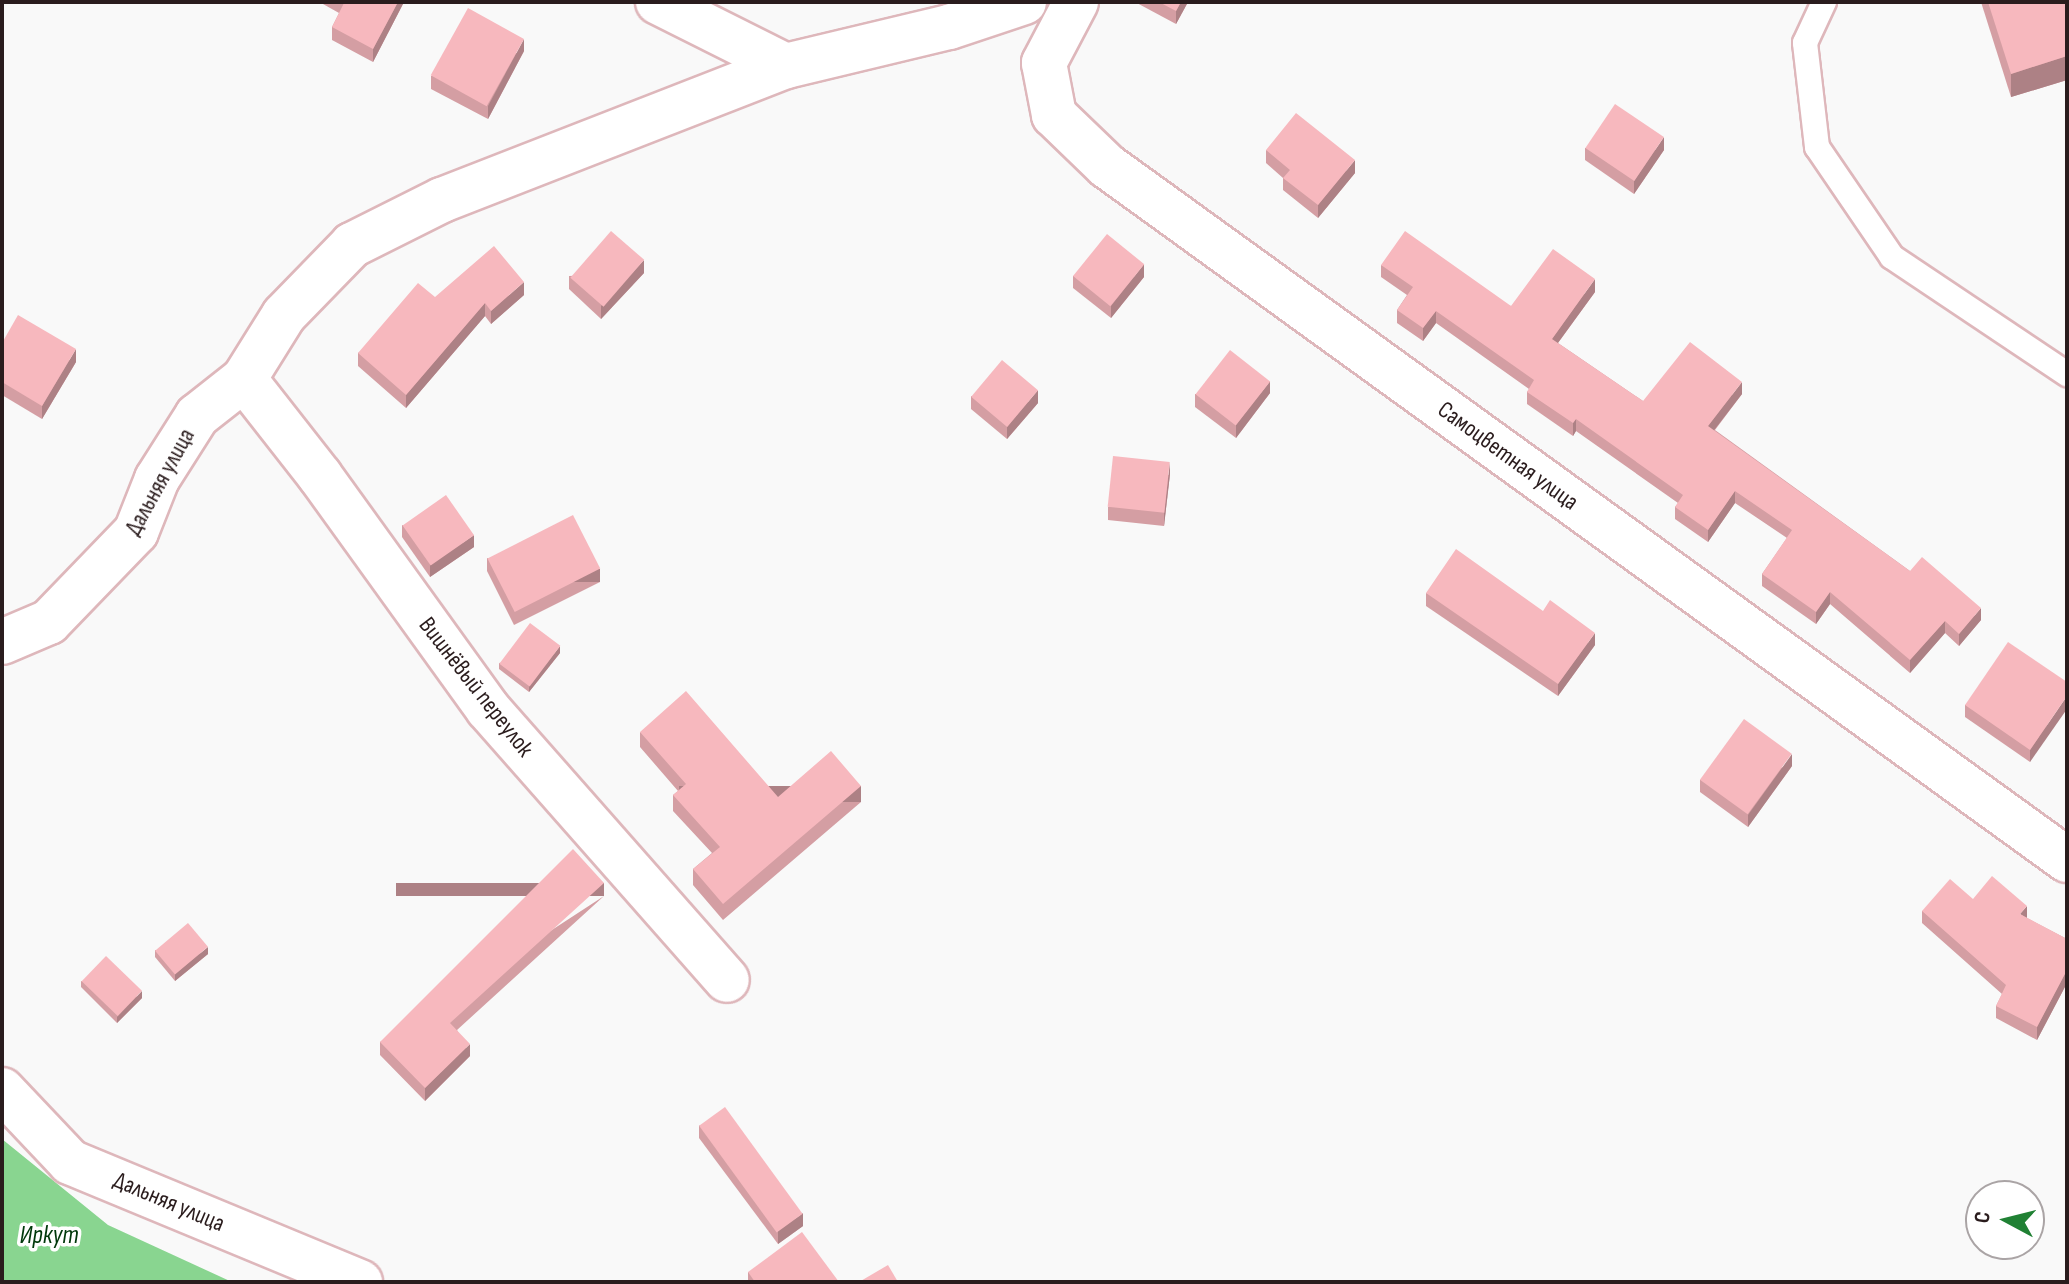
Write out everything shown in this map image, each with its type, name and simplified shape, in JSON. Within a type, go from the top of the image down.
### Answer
[{"type":"street","points":[[658,2],[786,66]]},
{"type":"street","name":"Дальняя улица","points":[[2,642],[49,622],[136,532],[157,479],[197,416],[244,379],[284,315],[352,245],[442,200],[786,66],[949,27],[1024,2]]},
{"type":"street","name":"Самоцветная улица","points":[[1076,2],[1044,63],[1054,115],[1107,166],[2067,860]]},
{"type":"street","name":"Вишнёвый переулок","points":[[244,379],[320,476],[488,709],[727,980]]},
{"type":"street","name":"Дальняя улица","points":[[2,1090],[70,1162],[360,1282]]},
{"type":"lane","points":[[1824,2],[1805,43],[1817,147],[1892,257],[2067,374]]},
{"type":"water","name":"Иркут","points":[[2,1139],[108,1225],[232,1282],[2,1282]]},
{"type":"building","points":[[342,2],[398,2],[373,49],[332,27]]},
{"type":"building","points":[[1159,2],[1181,2],[1176,11]]},
{"type":"building","points":[[1988,2],[2067,2],[2067,56],[2011,74]]},
{"type":"building","points":[[468,8],[524,39],[487,106],[431,75]]},
{"type":"building","points":[[1615,104],[1664,137],[1634,181],[1585,148]]},
{"type":"building","points":[[1296,113],[1355,160],[1318,205],[1283,178],[1290,170],[1266,150]]},
{"type":"building","points":[[611,231],[644,260],[604,307],[570,278]]},
{"type":"building","points":[[1405,231],[1511,306],[1553,249],[1595,279],[1552,339],[1643,401],[1690,342],[1742,382],[1708,426],[1910,571],[1922,557],[1981,608],[1959,634],[1945,621],[1910,660],[1830,592],[1816,612],[1762,574],[1792,530],[1735,491],[1708,530],[1675,507],[1683,495],[1576,419],[1573,423],[1527,392],[1534,380],[1436,311],[1423,328],[1397,310],[1413,287],[1381,265]]},
{"type":"building","points":[[1107,234],[1144,264],[1110,306],[1073,276]]},
{"type":"building","points":[[494,246],[524,282],[491,311],[485,303],[406,395],[358,353],[418,283],[435,297]]},
{"type":"building","points":[[18,315],[76,349],[42,406],[2,382],[2,343]]},
{"type":"building","points":[[1230,350],[1270,381],[1236,426],[1196,394]]},
{"type":"building","points":[[1002,360],[1038,390],[1007,427],[971,397]]},
{"type":"building","points":[[1113,456],[1170,462],[1164,513],[1108,507]]},
{"type":"building","points":[[446,495],[474,535],[431,566],[403,525]]},
{"type":"building","points":[[573,515],[600,568],[515,612],[487,559]]},
{"type":"building","points":[[1456,549],[1543,611],[1550,600],[1595,633],[1558,684],[1426,593]]},
{"type":"building","points":[[530,623],[560,646],[530,687],[499,664]]},
{"type":"building","points":[[2008,642],[2067,682],[2067,696],[2030,750],[1965,705]]},
{"type":"building","points":[[686,691],[778,797],[831,751],[861,786],[723,904],[693,869],[720,847],[673,795],[686,784],[640,732]]},
{"type":"building","points":[[1744,719],[1792,754],[1748,814],[1700,780]]},
{"type":"building","points":[[573,849],[604,883],[450,1023],[470,1044],[425,1088],[380,1042]]},
{"type":"building","points":[[1992,876],[2027,906],[2020,914],[2067,939],[2067,970],[2037,1027],[1996,1006],[2006,985],[1922,911],[1950,879],[1973,899]]},
{"type":"building","points":[[188,923],[208,947],[175,974],[155,951]]},
{"type":"building","points":[[106,956],[142,991],[118,1016],[82,981]]},
{"type":"building","points":[[725,1107],[803,1214],[777,1233],[699,1126]]},
{"type":"building","points":[[802,1232],[839,1282],[755,1282],[748,1272]]},
{"type":"building","points":[[888,1265],[898,1282],[859,1282]]}]
